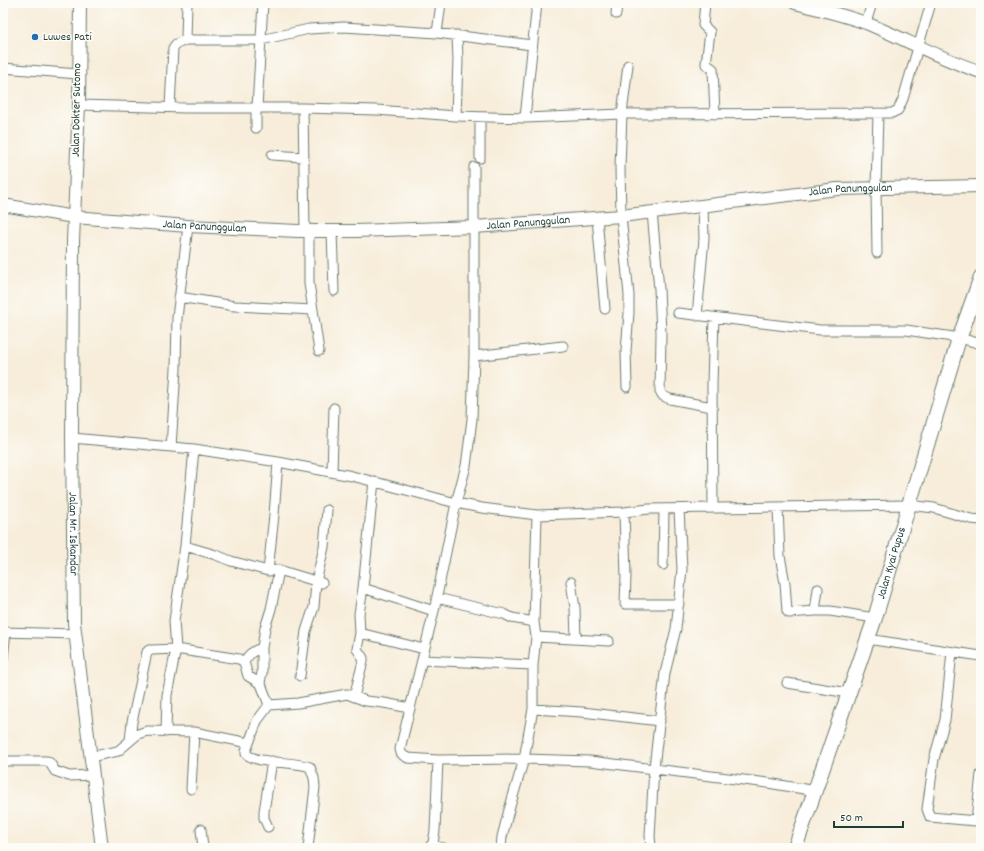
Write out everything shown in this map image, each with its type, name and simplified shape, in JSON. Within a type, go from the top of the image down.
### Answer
[{"type":"main road","name":"Jalan Dokter Sutomo","points":[[75,210],[80,3]]},
{"type":"main road","points":[[795,3],[828,11],[866,24],[956,64],[981,72]]},
{"type":"main road","name":"Jalan Panunggulan","points":[[3,205],[75,210],[188,226],[307,231],[406,230],[474,227],[621,216],[837,189],[981,186]]},
{"type":"main road","name":"Jalan Mr. Iskandar","points":[[75,210],[72,438],[74,622],[101,848]]},
{"type":"main road","name":"Jalan Kyai Pupus","points":[[795,848],[875,618],[960,338],[981,277]]},
{"type":"street","points":[[186,40],[187,3]]},
{"type":"street","points":[[256,128],[263,3]]},
{"type":"street","points":[[437,33],[441,3]]},
{"type":"street","points":[[525,118],[537,3]]},
{"type":"street","points":[[616,14],[617,3]]},
{"type":"street","points":[[705,3],[703,25],[710,32],[706,64],[712,69],[715,114]]},
{"type":"street","points":[[866,24],[872,3]]},
{"type":"street","points":[[78,105],[376,110],[456,116],[525,118],[622,114],[892,113],[898,110],[903,99],[931,3]]},
{"type":"street","points":[[170,107],[173,48],[176,44],[186,40],[261,40],[309,29],[344,27],[437,33],[532,45]]},
{"type":"street","points":[[456,116],[458,60],[457,35]]},
{"type":"street","points":[[627,387],[626,351],[629,295],[621,216],[620,167],[622,114],[628,65]]},
{"type":"street","points":[[3,68],[78,74]]},
{"type":"street","points":[[303,108],[303,157],[309,282],[318,351]]},
{"type":"street","points":[[877,252],[876,188],[878,113]]},
{"type":"street","points":[[480,117],[480,158]]},
{"type":"street","points":[[272,155],[303,157]]},
{"type":"street","points":[[474,167],[474,356],[472,419],[466,466],[456,503],[434,612],[400,749],[401,753],[408,758],[438,760],[524,759],[590,761],[768,783],[816,791]]},
{"type":"street","points":[[697,316],[704,239],[703,205]]},
{"type":"street","points":[[652,212],[659,289],[661,334],[660,390],[663,396],[670,399],[712,407]]},
{"type":"street","points":[[597,218],[605,309]]},
{"type":"street","points":[[171,447],[177,318],[188,226]]},
{"type":"street","points":[[332,231],[334,291]]},
{"type":"street","points":[[180,297],[234,306],[313,310]]},
{"type":"street","points":[[678,313],[820,330],[906,330],[960,338],[981,344]]},
{"type":"street","points":[[713,508],[712,407],[714,318]]},
{"type":"street","points":[[474,356],[563,346]]},
{"type":"street","points":[[332,472],[334,408]]},
{"type":"street","points":[[72,438],[194,449],[278,462],[374,481],[456,503],[537,515],[664,509],[909,505],[934,508],[971,519],[981,520]]},
{"type":"street","points":[[166,732],[167,696],[176,649],[174,621],[185,546],[194,449]]},
{"type":"street","points":[[268,571],[278,462]]},
{"type":"street","points":[[354,697],[363,661],[363,658],[357,651],[360,633],[359,614],[364,588],[374,481]]},
{"type":"street","points":[[778,507],[780,556],[789,613],[830,611],[875,618]]},
{"type":"street","points":[[663,564],[664,509]]},
{"type":"street","points":[[651,848],[650,836],[654,768],[665,673],[676,629],[682,569],[679,509]]},
{"type":"street","points":[[300,676],[306,631],[314,607],[319,582],[327,510]]},
{"type":"street","points":[[624,512],[626,576],[625,604],[679,604]]},
{"type":"street","points":[[501,848],[502,837],[524,759],[533,709],[533,665],[536,637],[534,622],[537,515]]},
{"type":"street","points":[[185,546],[216,555],[231,562],[268,571],[279,570],[319,582]]},
{"type":"street","points":[[260,682],[262,673],[262,648],[279,570]]},
{"type":"street","points":[[571,582],[575,608],[576,639]]},
{"type":"street","points":[[364,588],[434,612]]},
{"type":"street","points":[[815,611],[818,589]]},
{"type":"street","points":[[437,598],[504,614],[512,618],[534,622]]},
{"type":"street","points":[[3,658],[4,632],[75,634]]},
{"type":"street","points":[[360,633],[424,649]]},
{"type":"street","points":[[536,637],[609,641]]},
{"type":"street","points":[[867,639],[981,656]]},
{"type":"street","points":[[262,648],[253,651],[246,657],[244,662],[248,676],[260,682],[264,688],[269,705]]},
{"type":"street","points":[[130,740],[132,722],[148,651],[176,649],[236,658],[244,662]]},
{"type":"street","points":[[952,652],[945,720],[934,759],[927,809],[930,817],[976,821],[981,774]]},
{"type":"street","points":[[422,660],[533,665]]},
{"type":"street","points":[[787,683],[849,693]]},
{"type":"street","points":[[308,848],[315,787],[310,767],[248,756],[246,751],[257,721],[269,705],[304,702],[347,694],[369,702],[410,708]]},
{"type":"street","points":[[533,709],[582,712],[660,721]]},
{"type":"street","points":[[90,756],[118,751],[138,734],[147,732],[194,732],[249,743]]},
{"type":"street","points":[[191,788],[194,732]]},
{"type":"street","points":[[438,760],[435,831],[433,842],[430,847],[444,848]]},
{"type":"street","points":[[3,761],[47,761],[54,770],[69,776],[93,775]]},
{"type":"street","points":[[268,827],[264,818],[264,811],[272,761]]},
{"type":"street","points":[[202,829],[203,848]]},
{"type":"place","name":"Luwes Pati","points":[[35,37]]}]
